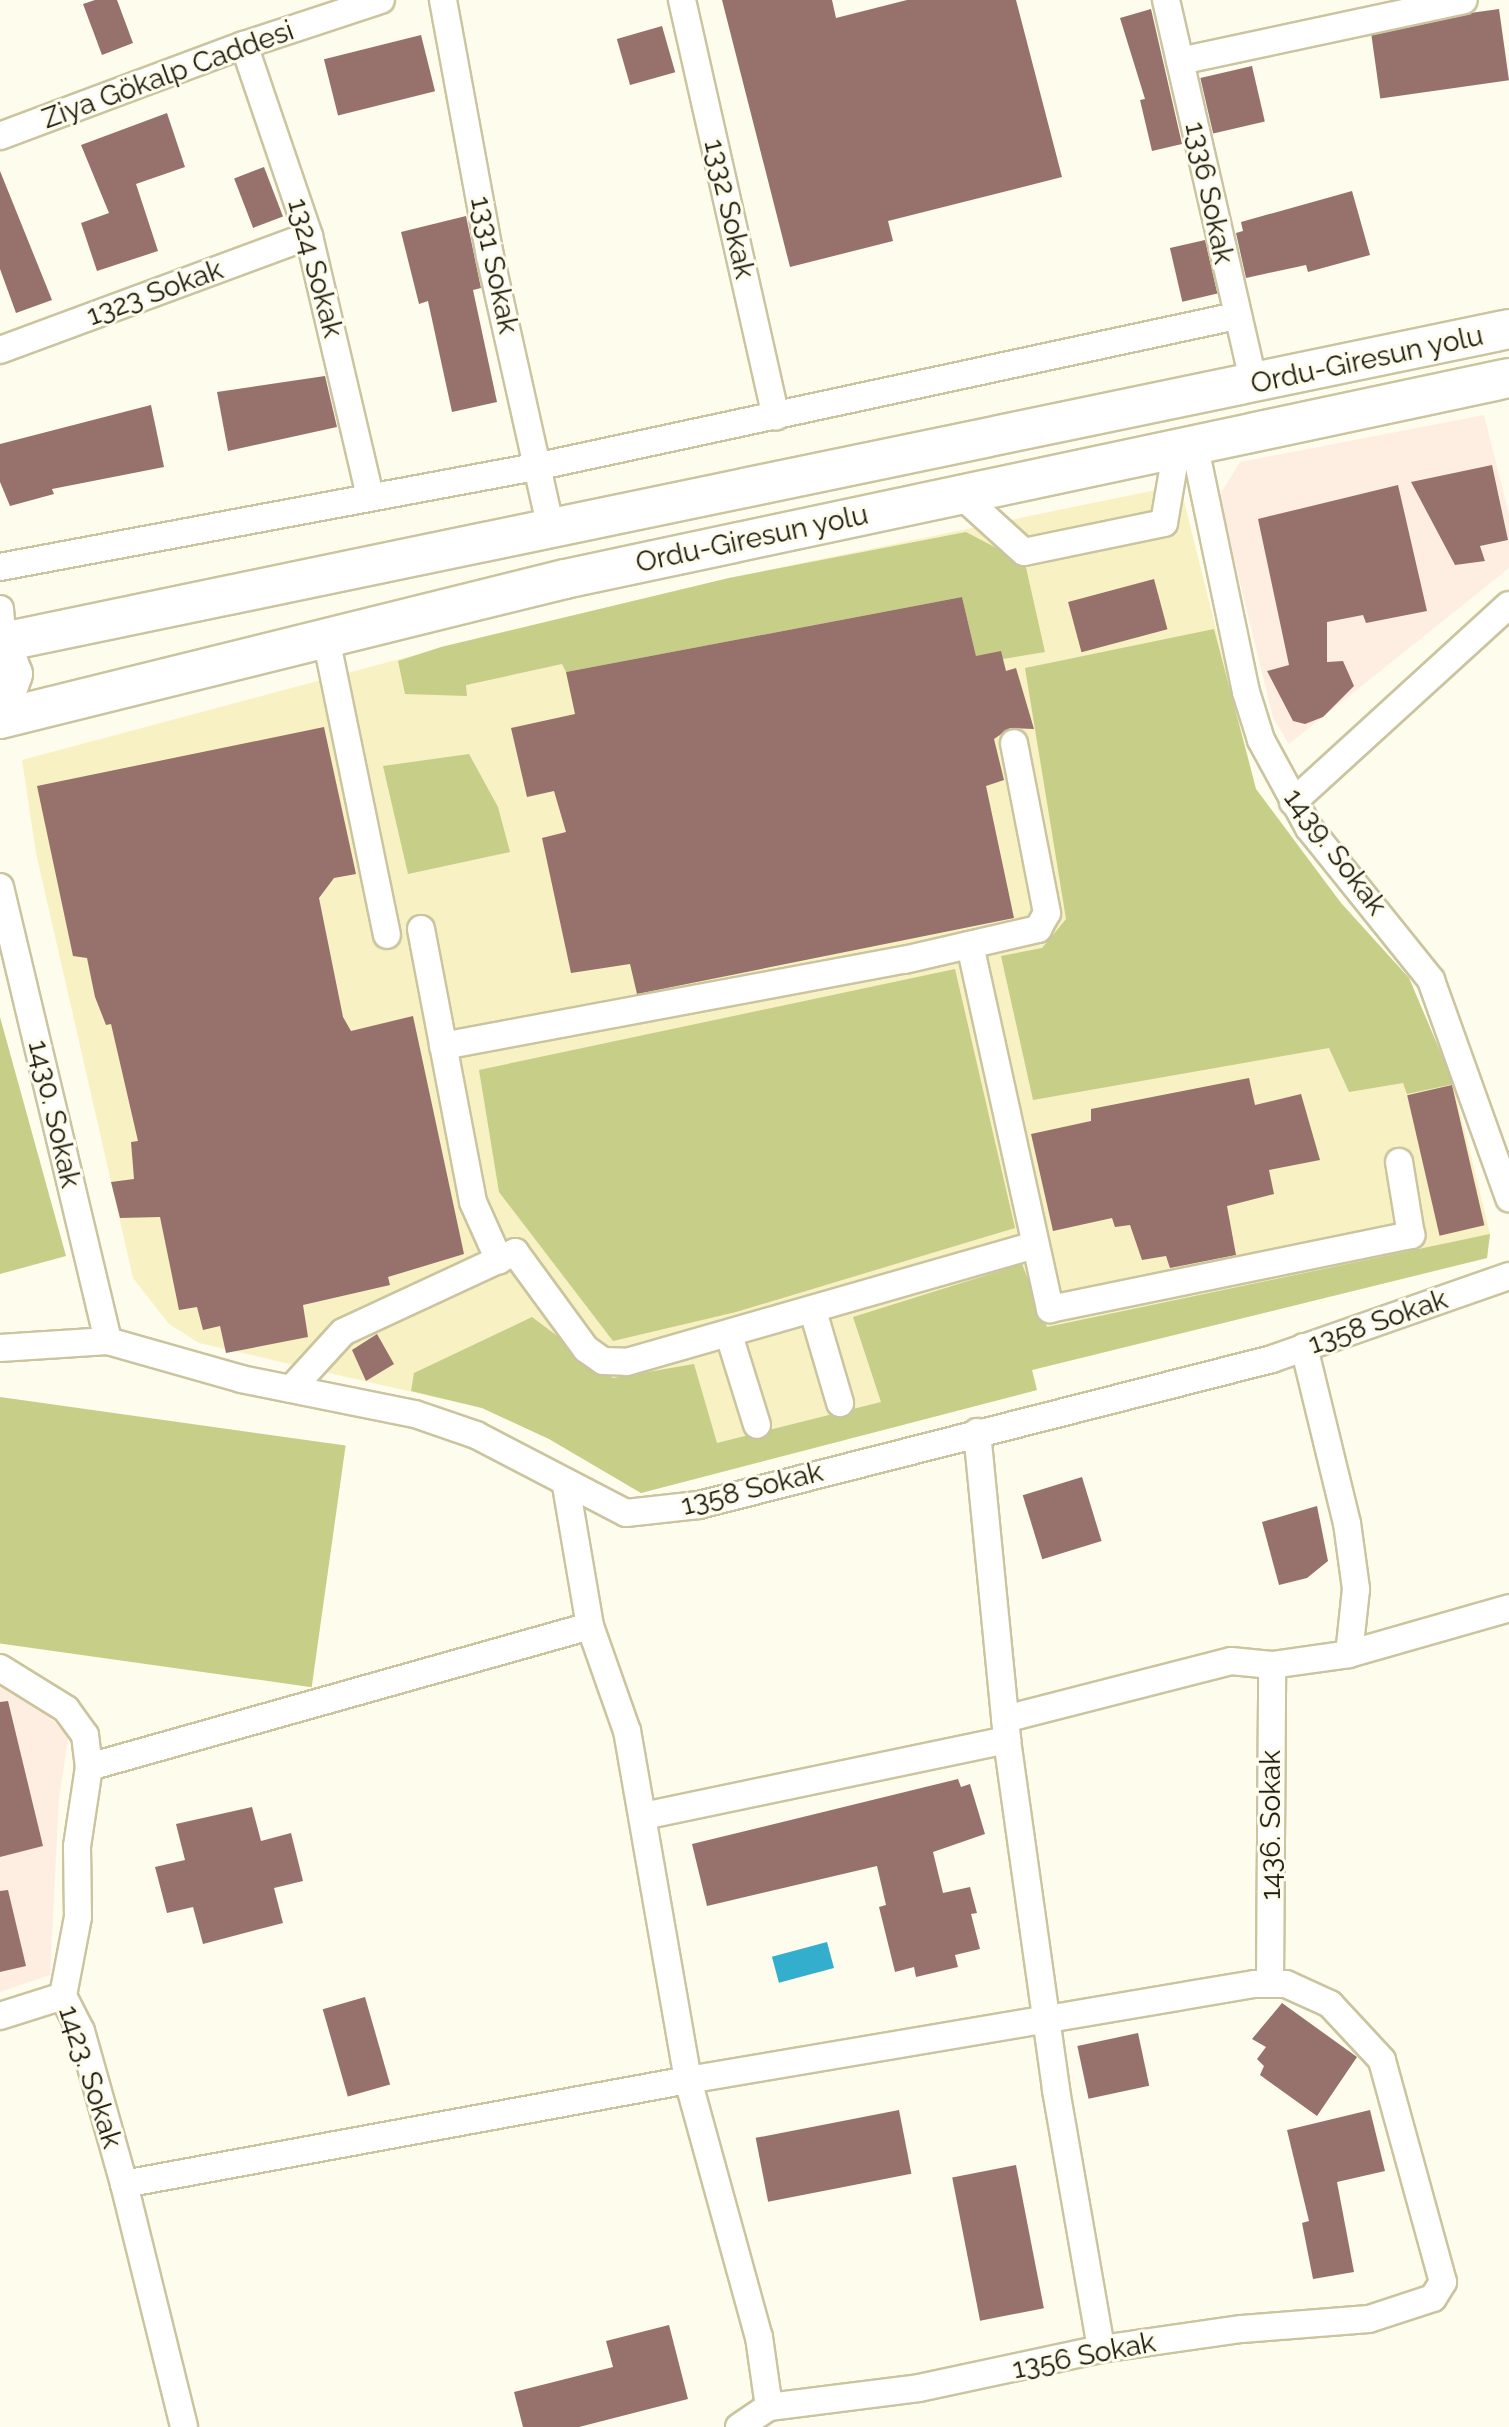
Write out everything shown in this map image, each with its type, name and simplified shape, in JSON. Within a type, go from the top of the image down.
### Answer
[{"type":"highway","name":"Ordu-Giresun yolu","points":[[1,630],[551,528],[1254,385],[1509,329]]},
{"type":"highway","name":"Ordu-Giresun yolu","points":[[0,719],[565,579],[1509,378]]},
{"type":"highway","points":[[0,710],[13,674],[1,630]]},
{"type":"street","name":"Ziya Gökalp Caddesi","points":[[0,136],[244,45],[381,0]]},
{"type":"street","name":"1331 Sokak","points":[[443,0],[490,256],[540,466],[551,528]]},
{"type":"street","name":"1332 Sokak","points":[[682,0],[776,417]]},
{"type":"street","name":"1336 Sokak","points":[[1166,0],[1254,385]]},
{"type":"street","points":[[1180,61],[1464,0]]},
{"type":"street","name":"1324 Sokak","points":[[244,45],[309,236],[370,497]]},
{"type":"street","name":"1323 Sokak","points":[[0,350],[309,236]]},
{"type":"street","points":[[0,567],[540,466],[1236,316]]},
{"type":"street","points":[[960,494],[1024,552],[1164,523],[1185,445]]},
{"type":"street","name":"1439. Sokak","points":[[1185,445],[1246,692],[1261,740],[1293,802],[1431,980],[1509,1198]]},
{"type":"street","points":[[1293,802],[1509,605]]},
{"type":"street","points":[[326,638],[387,935]]},
{"type":"street","points":[[443,1046],[1031,932],[1045,923],[1047,913],[1014,743]]},
{"type":"street","name":"1430. Sokak","points":[[0,887],[108,1341]]},
{"type":"street","points":[[421,929],[473,1202],[499,1260]]},
{"type":"street","points":[[970,945],[1050,1309],[1411,1235],[1399,1162]]},
{"type":"street","points":[[291,1389],[343,1332],[515,1252],[573,1334],[603,1361],[627,1362],[1035,1245]]},
{"type":"street","name":"1358 Sokak","points":[[0,1348],[108,1341],[291,1389],[415,1414],[476,1435],[566,1485],[626,1513],[658,1511],[1304,1347],[1509,1276]]},
{"type":"street","points":[[813,1311],[840,1403]]},
{"type":"street","points":[[729,1335],[757,1425]]},
{"type":"street","points":[[1304,1347],[1349,1536],[1356,1589],[1349,1654]]},
{"type":"street","points":[[977,1432],[1006,1730],[1046,2017],[1101,2349]]},
{"type":"street","points":[[566,1485],[590,1626],[627,1731],[688,2080],[759,2337],[769,2407]]},
{"type":"street","points":[[643,1816],[1006,1730],[1231,1661],[1272,1665],[1349,1654],[1509,1608]]},
{"type":"street","points":[[89,1767],[590,1626]]},
{"type":"street","name":"1436. Sokak","points":[[1270,1984],[1272,1665]]},
{"type":"street","name":"1423. Sokak","points":[[0,1668],[66,1709],[85,1735],[89,1767],[77,1846],[78,1917],[63,1996],[81,2031],[124,2184],[184,2427]]},
{"type":"street","points":[[124,2184],[1046,2017],[1270,1984]]},
{"type":"street","name":"1356 Sokak","points":[[739,2427],[769,2407],[919,2388],[1101,2349],[1242,2329],[1369,2319],[1433,2298],[1443,2282],[1382,2060],[1330,2004],[1286,1984],[1270,1984]]},
{"type":"street","points":[[0,2016],[63,1996]]},
{"type":"shaded area","points":[[1484,415],[1509,514],[1509,568],[1289,744],[1273,718],[1219,496],[1240,462]]},
{"type":"shaded area","points":[[1180,485],[1256,789],[1341,903],[1409,978],[1452,1079],[1490,1234],[1487,1258],[1032,1370],[1037,1390],[641,1493],[549,1439],[482,1408],[199,1343],[169,1324],[133,1278],[36,853],[22,760],[486,636],[729,578]]},
{"type":"shaded area","points":[[0,1679],[69,1733],[59,1798],[50,1975],[0,1992]]},
{"type":"green space","points":[[966,532],[1025,563],[1045,652],[1003,659],[976,656],[962,597],[566,672],[562,664],[466,685],[467,696],[405,694],[398,661],[441,647],[729,578]]},
{"type":"green space","points":[[1214,629],[1256,789],[1341,903],[1409,978],[1454,1084],[1407,1094],[1403,1083],[1349,1092],[1329,1048],[1033,1100],[1001,956],[1042,948],[1066,919],[1025,668]]},
{"type":"green space","points":[[469,754],[498,807],[510,852],[408,874],[383,766]]},
{"type":"green space","points":[[955,969],[1015,1228],[736,1312],[613,1341],[499,1192],[479,1070]]},
{"type":"green space","points":[[0,1017],[66,1256],[0,1274]]},
{"type":"green space","points":[[1490,1234],[1487,1258],[1032,1370],[1037,1390],[641,1493],[549,1439],[482,1408],[411,1391],[414,1373],[532,1317],[613,1378],[694,1364],[717,1443],[881,1402],[853,1317],[1022,1264],[1047,1327]]},
{"type":"green space","points":[[0,1397],[346,1446],[312,1687],[0,1643]]},
{"type":"water","points":[[827,1942],[834,1968],[779,1983],[772,1957]]},
{"type":"building","points":[[95,0],[117,0],[133,43],[102,55],[83,4]]},
{"type":"building","points":[[722,0],[832,0],[836,18],[907,0],[1016,0],[1062,177],[888,221],[893,241],[790,267]]},
{"type":"building","points":[[1151,9],[1182,144],[1152,151],[1140,100],[1145,99],[1120,18]]},
{"type":"building","points":[[1499,9],[1509,80],[1380,98],[1370,27]]},
{"type":"building","points":[[662,26],[675,72],[630,85],[617,39]]},
{"type":"building","points":[[421,35],[435,91],[338,115],[324,59]]},
{"type":"building","points":[[1252,66],[1265,122],[1213,133],[1200,78]]},
{"type":"building","points":[[167,113],[185,167],[136,184],[158,251],[97,271],[81,223],[109,213],[81,145]]},
{"type":"building","points":[[264,167],[283,216],[253,228],[234,178]]},
{"type":"building","points":[[0,171],[52,300],[16,313],[0,269]]},
{"type":"building","points":[[1352,191],[1370,255],[1308,272],[1306,265],[1246,278],[1236,233],[1243,231],[1241,222]]},
{"type":"building","points":[[466,216],[481,288],[473,290],[497,402],[452,412],[428,301],[419,304],[401,232]]},
{"type":"building","points":[[1205,240],[1217,294],[1182,302],[1170,248]]},
{"type":"building","points":[[325,376],[337,427],[228,451],[217,392]]},
{"type":"building","points":[[151,405],[164,467],[52,489],[54,494],[10,506],[0,482],[0,444]]},
{"type":"building","points":[[1492,465],[1508,540],[1480,546],[1485,561],[1455,565],[1411,482]]},
{"type":"building","points":[[1398,485],[1427,611],[1366,623],[1363,615],[1327,622],[1327,662],[1343,661],[1354,686],[1323,717],[1305,724],[1293,721],[1267,671],[1289,665],[1258,519]]},
{"type":"building","points":[[1154,579],[1167,629],[1081,652],[1068,602]]},
{"type":"building","points":[[962,597],[976,656],[1001,651],[1006,671],[1016,668],[1034,729],[1010,728],[994,739],[1004,780],[986,786],[1014,918],[637,994],[630,964],[571,973],[542,838],[566,832],[554,791],[527,797],[511,728],[575,714],[566,672]]},
{"type":"building","points":[[324,727],[356,874],[334,878],[319,898],[343,1017],[351,1031],[413,1016],[464,1254],[388,1277],[390,1285],[303,1305],[308,1337],[226,1353],[220,1326],[203,1330],[197,1307],[179,1310],[160,1217],[120,1218],[111,1182],[134,1179],[131,1142],[138,1141],[111,1024],[106,1025],[95,997],[87,958],[73,956],[37,786]]},
{"type":"building","points":[[1249,1078],[1255,1105],[1301,1094],[1320,1160],[1269,1170],[1274,1194],[1227,1206],[1236,1255],[1170,1268],[1166,1256],[1142,1260],[1130,1225],[1115,1227],[1112,1218],[1053,1231],[1031,1134],[1091,1121],[1091,1109]]},
{"type":"building","points":[[1452,1085],[1484,1225],[1440,1236],[1407,1095]]},
{"type":"building","points":[[377,1334],[394,1364],[366,1381],[352,1350]]},
{"type":"building","points":[[1082,1477],[1102,1541],[1042,1559],[1023,1495]]},
{"type":"building","points":[[1317,1506],[1328,1561],[1307,1578],[1279,1585],[1262,1522]]},
{"type":"building","points":[[8,1701],[43,1846],[0,1857],[0,1702]]},
{"type":"building","points":[[958,1779],[961,1787],[970,1784],[985,1834],[933,1852],[943,1893],[970,1887],[977,1913],[971,1914],[980,1949],[955,1955],[958,1967],[916,1977],[914,1967],[895,1972],[879,1907],[886,1905],[877,1866],[707,1906],[692,1844]]},
{"type":"building","points":[[252,1807],[261,1841],[291,1833],[303,1881],[274,1888],[283,1923],[203,1944],[193,1907],[167,1913],[155,1867],[185,1860],[176,1824]]},
{"type":"building","points":[[8,1890],[26,1966],[0,1972],[0,1891]]},
{"type":"building","points":[[365,1997],[390,2084],[348,2097],[323,2009]]},
{"type":"building","points":[[1282,2003],[1357,2057],[1317,2116],[1260,2075],[1264,2066],[1257,2059],[1266,2047],[1252,2039]]},
{"type":"building","points":[[1138,2033],[1149,2086],[1089,2099],[1077,2046]]},
{"type":"building","points":[[899,2110],[911,2174],[768,2202],[756,2138]]},
{"type":"building","points":[[1370,2110],[1385,2171],[1337,2182],[1354,2272],[1313,2279],[1302,2223],[1309,2221],[1287,2130]]},
{"type":"building","points":[[1016,2165],[1044,2308],[980,2321],[952,2177]]},
{"type":"building","points":[[669,2325],[688,2399],[579,2427],[523,2427],[514,2392],[613,2367],[606,2341]]}]
